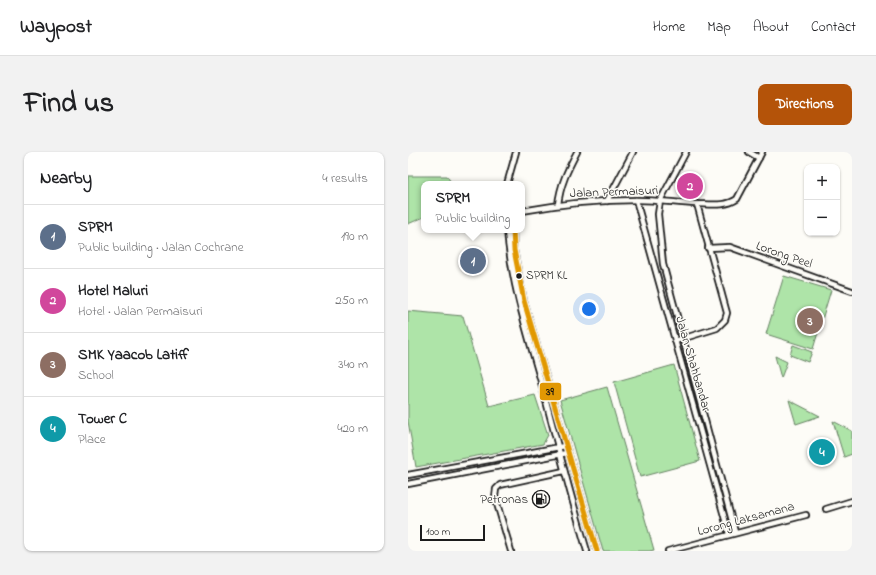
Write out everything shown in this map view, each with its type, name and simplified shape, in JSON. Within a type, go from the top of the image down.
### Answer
[{"type":"street","points":[[508,181],[516,152]]},
{"type":"street","points":[[558,205],[564,179],[577,152]]},
{"type":"street","points":[[607,201],[633,152]]},
{"type":"street","points":[[660,201],[686,152]]},
{"type":"street","points":[[749,152],[759,158],[762,152]]},
{"type":"street","name":"Jalan Permaisuri","points":[[525,210],[558,205],[607,201],[636,200],[697,204],[732,203],[737,199],[759,158]]},
{"type":"street","name":"Jalan Shahbandar","points":[[636,200],[729,534]]},
{"type":"street","name":"Jalan Shahbandar","points":[[660,201],[658,214],[663,264],[735,532]]},
{"type":"street","points":[[675,341],[717,328],[725,320],[726,313],[724,302],[697,204]]},
{"type":"street","points":[[507,233],[508,251],[517,296],[587,551]]},
{"type":"street","points":[[513,233],[514,250],[522,295],[596,551]]},
{"type":"street","name":"Lorong Peel","points":[[708,248],[730,247],[852,291]]},
{"type":"street","points":[[408,476],[565,446]]},
{"type":"street","points":[[408,484],[567,454]]},
{"type":"street","points":[[511,551],[495,497],[496,489],[500,485],[564,471]]},
{"type":"street","points":[[826,509],[852,501]]},
{"type":"street","name":"Lorong Laksamana","points":[[668,551],[806,514]]},
{"type":"street","points":[[692,544],[694,551]]},
{"type":"street","points":[[677,548],[686,551]]},
{"type":"green space","points":[[408,176],[447,176],[450,181],[421,181],[421,218],[408,224]]},
{"type":"green space","points":[[784,276],[831,290],[813,349],[766,334]]},
{"type":"green space","points":[[408,311],[463,316],[489,406],[535,395],[548,435],[543,444],[416,467],[408,421]]},
{"type":"green space","points":[[793,345],[812,352],[808,362],[790,355]]},
{"type":"green space","points":[[775,356],[787,362],[781,378]]},
{"type":"green space","points":[[674,365],[700,461],[640,477],[614,382]]},
{"type":"green space","points":[[607,387],[654,550],[603,551],[560,400]]},
{"type":"green space","points":[[789,400],[820,416],[796,424]]},
{"type":"green space","points":[[833,421],[852,431],[852,454],[844,457]]},
{"type":"transit line","name":"39","points":[[513,233],[514,250],[524,301],[597,551]]},
{"type":"place","name":"Hotel Maluri","points":[[690,186]]},
{"type":"place","name":"SPRM","points":[[473,261]]},
{"type":"place","name":"SPRM KL","points":[[519,276]]},
{"type":"place","name":"SMK Yaacob Latiff","points":[[810,321]]},
{"type":"place","name":"Tower C","points":[[822,452]]},
{"type":"place","name":"Petronas","points":[[541,499]]}]
